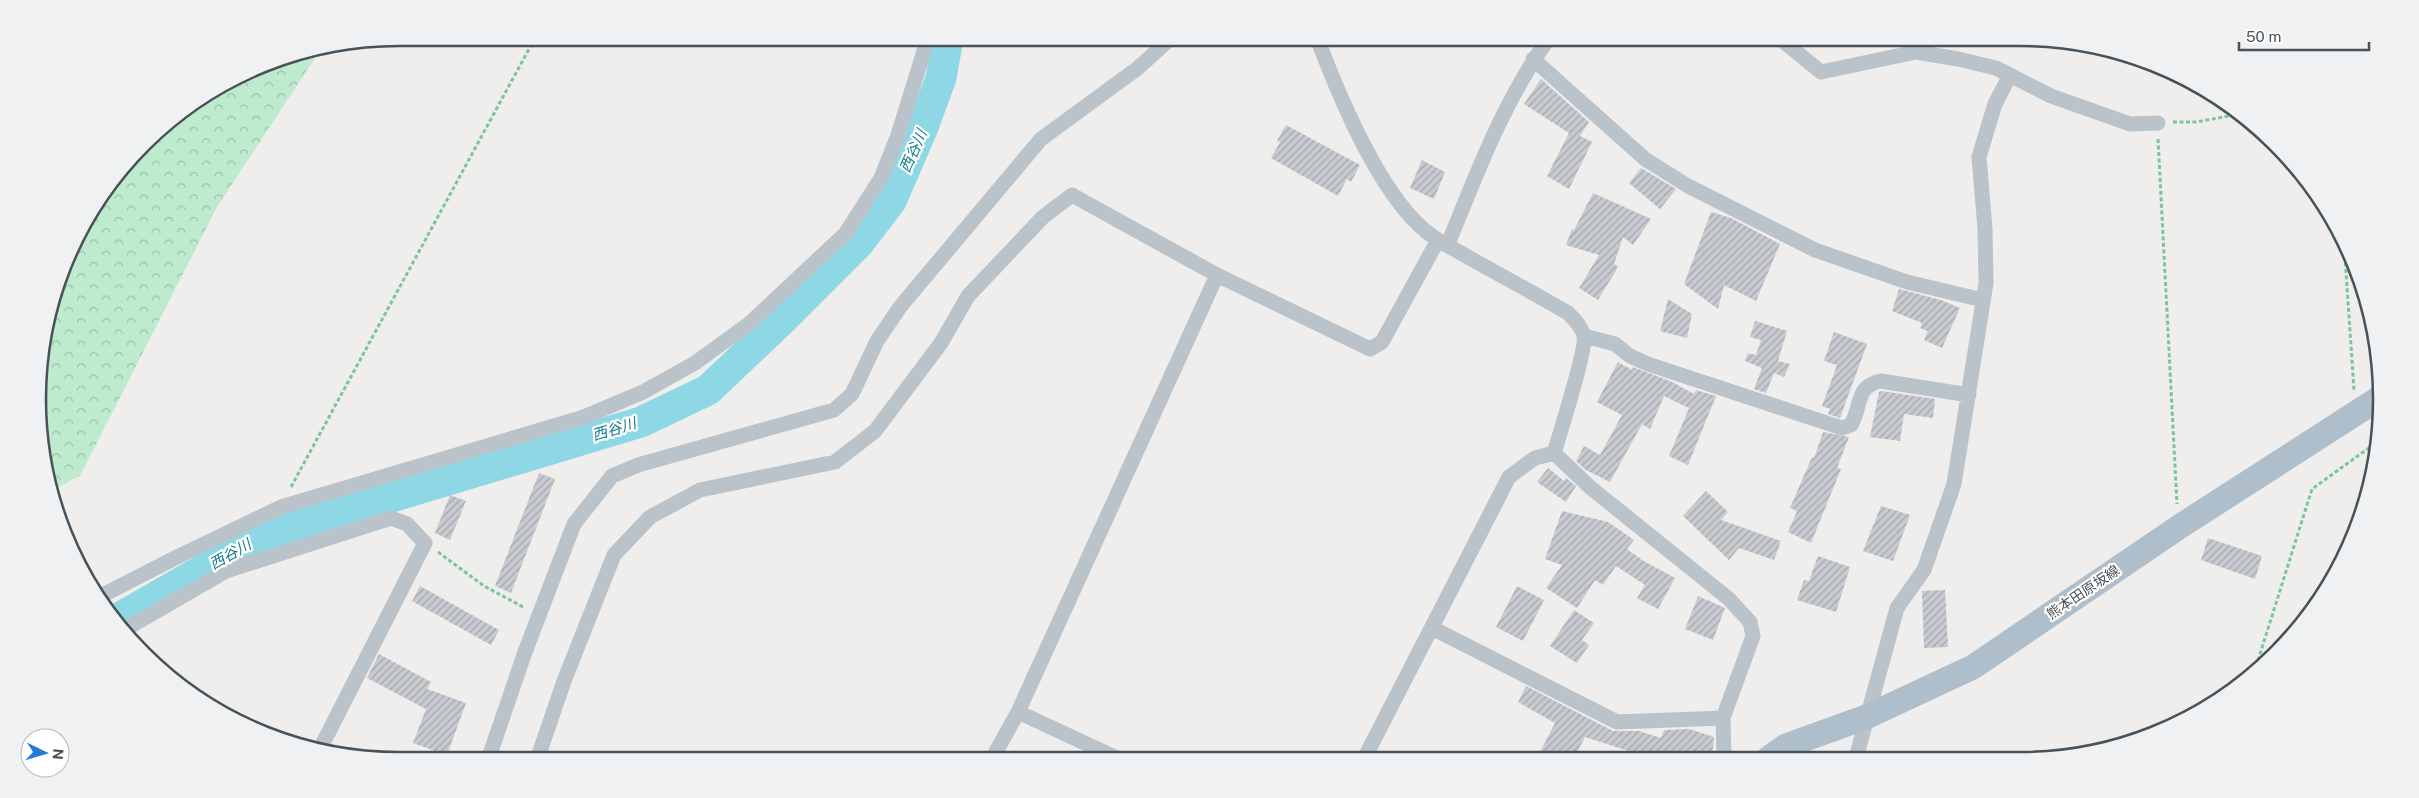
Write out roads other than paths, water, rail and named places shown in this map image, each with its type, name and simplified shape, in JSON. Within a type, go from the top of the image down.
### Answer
[{"type":"main road","name":"熊本田原坂線","points":[[1778,752],[1786,746],[1866,718],[1973,667],[2178,527],[2372,408]]},
{"type":"street","points":[[105,594],[281,507],[584,417],[643,392],[695,363],[750,323],[845,234],[881,178],[898,135],[926,46]]},
{"type":"street","points":[[491,752],[538,616],[574,524],[612,476],[638,465],[834,410],[852,394],[876,340],[900,307],[1042,139],[1138,68],[1162,46]]},
{"type":"street","points":[[1320,46],[1352,120],[1378,172],[1416,221],[1443,242],[1568,313],[1578,322],[1584,336],[1580,359],[1554,452]]},
{"type":"street","points":[[540,752],[564,681],[614,555],[650,516],[700,490],[835,462],[875,431],[941,344],[968,296],[1043,217],[1072,195],[1217,275],[1370,349],[1382,342],[1443,242],[1486,150],[1533,59],[1543,46]]},
{"type":"street","points":[[1789,46],[1821,72],[1916,52],[1958,59],[1996,68],[2051,96],[2130,124],[2158,123]]},
{"type":"street","points":[[1533,59],[1645,159],[1688,186],[1815,250],[1907,282],[1983,300]]},
{"type":"street","points":[[1858,752],[1897,608],[1924,570],[1954,484],[1986,283],[1985,230],[1979,157],[1995,104],[2010,75]]},
{"type":"street","points":[[996,752],[1018,712],[1217,275]]},
{"type":"street","points":[[1584,336],[1615,344],[1630,356],[1648,364],[1842,428],[1851,424],[1862,393],[1866,386],[1873,383],[1881,381],[1969,395]]},
{"type":"street","points":[[1368,752],[1509,477],[1535,458],[1554,452]]},
{"type":"street","points":[[1554,452],[1591,488],[1729,599],[1750,622],[1753,636],[1723,718],[1724,752]]},
{"type":"street","points":[[130,627],[226,572],[391,518],[407,524],[425,542],[322,743]]},
{"type":"street","points":[[1432,628],[1617,722],[1723,718]]},
{"type":"street","points":[[1018,712],[1104,752]]},
{"type":"waterway","name":"西谷川","points":[[121,617],[262,536],[641,422],[708,390],[858,244],[891,201],[923,127],[941,78],[947,46]]}]
